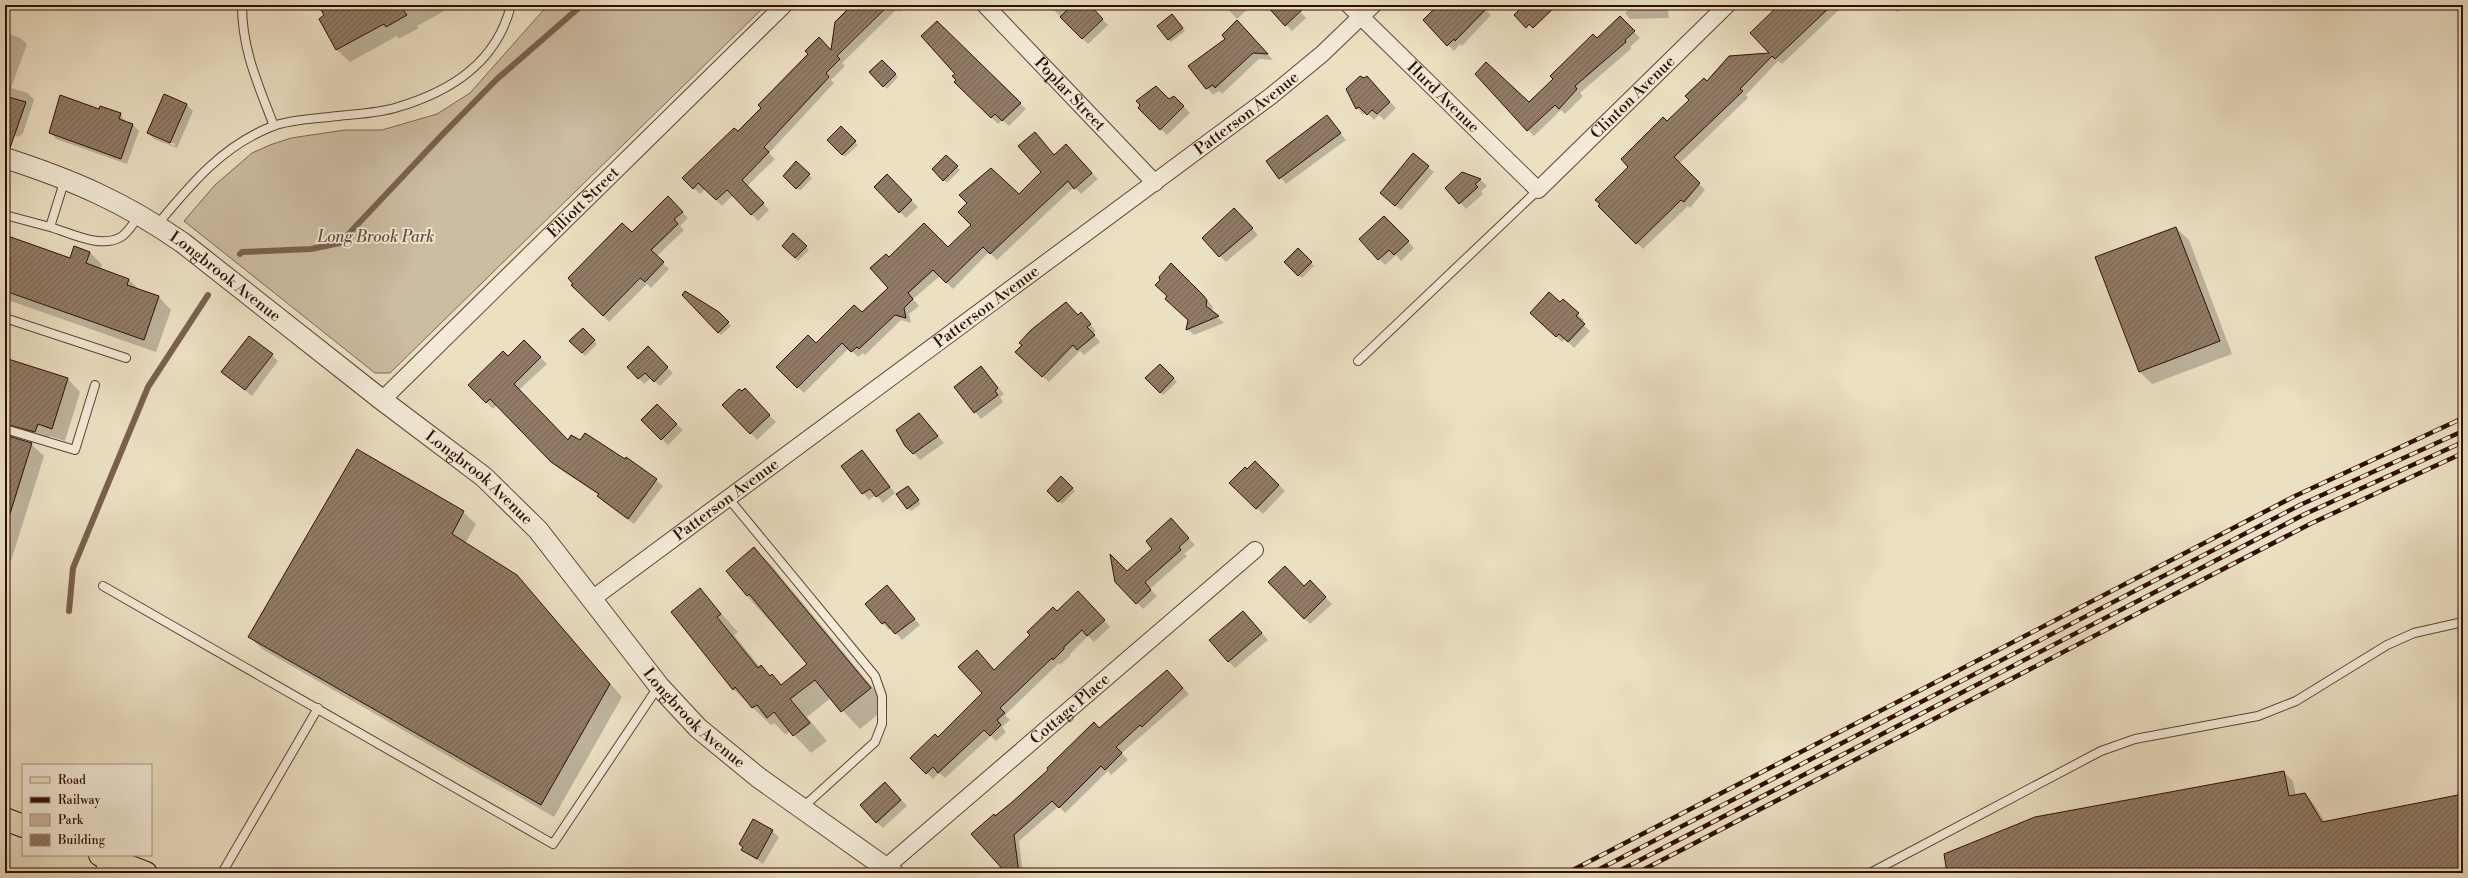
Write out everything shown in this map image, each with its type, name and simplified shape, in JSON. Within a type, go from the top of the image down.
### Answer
[{"type":"main road","points":[[5,819],[22,826]]},
{"type":"main road","points":[[101,862],[146,873]]},
{"type":"street","name":"Elliott Street","points":[[382,400],[784,5]]},
{"type":"street","name":"Poplar Street","points":[[985,5],[1155,183]]},
{"type":"street","name":"Hurd Avenue","points":[[1349,5],[1538,190]]},
{"type":"street","name":"Patterson Avenue","points":[[592,599],[1271,96],[1322,54],[1373,5]]},
{"type":"street","name":"Clinton Avenue","points":[[1538,190],[1727,5]]},
{"type":"street","name":"Longbrook Avenue","points":[[5,158],[102,194],[140,214],[157,225],[184,243],[382,400],[484,477],[538,530],[659,686],[698,728],[722,749],[889,870]]},
{"type":"street","name":"Cottage Place","points":[[889,870],[1255,550]]},
{"type":"lane","points":[[242,5],[242,30],[254,76],[274,126]]},
{"type":"lane","points":[[157,225],[202,172],[224,152],[247,138],[274,126],[397,108],[453,84],[476,66],[498,42],[511,5]]},
{"type":"lane","points":[[50,227],[65,179]]},
{"type":"lane","points":[[1358,360],[1538,190]]},
{"type":"lane","points":[[5,215],[92,240],[108,242],[123,237],[140,214]]},
{"type":"lane","points":[[5,318],[126,358]]},
{"type":"lane","points":[[5,429],[75,450],[95,385]]},
{"type":"lane","points":[[729,499],[875,676],[882,696],[882,724],[875,742],[802,808]]},
{"type":"lane","points":[[103,586],[553,844],[659,686]]},
{"type":"lane","points":[[5,608],[5,619]]},
{"type":"lane","points":[[1870,873],[2101,751],[2135,739],[2258,716],[2296,702],[2388,645],[2414,633],[2463,622]]},
{"type":"lane","points":[[222,873],[318,708]]},
{"type":"green space","name":"Long Brook Park","points":[[548,5],[766,5],[390,373],[375,373],[184,221],[215,185],[252,153],[270,145],[291,138],[345,130],[382,130],[437,114],[470,93]]},
{"type":"building","points":[[318,5],[400,5],[407,15],[386,27],[384,24],[336,50],[319,19],[324,15]]},
{"type":"building","points":[[852,5],[889,5],[837,56],[840,59],[826,73],[829,77],[764,147],[769,152],[742,180],[764,203],[751,215],[727,190],[716,200],[698,183],[693,189],[682,178],[734,128],[738,131],[761,108],[758,105],[808,54],[805,51],[819,37],[831,50],[835,22]]},
{"type":"building","points":[[1072,5],[1090,5],[1103,19],[1082,39],[1060,17]]},
{"type":"building","points":[[1266,5],[1307,5],[1285,26]]},
{"type":"building","points":[[1438,5],[1490,5],[1455,41],[1454,39],[1447,46],[1423,20]]},
{"type":"building","points":[[1524,5],[1557,5],[1533,28],[1529,24],[1526,28],[1514,15]]},
{"type":"building","points":[[1779,5],[1832,5],[1775,59],[1772,56],[1740,89],[1743,91],[1674,157],[1700,183],[1684,202],[1681,200],[1636,244],[1598,206],[1600,204],[1595,200],[1628,167],[1621,159],[1663,117],[1667,121],[1689,100],[1685,96],[1704,78],[1707,81],[1729,56],[1769,53],[1750,33]]},
{"type":"building","points":[[1172,14],[1183,28],[1168,40],[1157,26]]},
{"type":"building","points":[[1620,16],[1635,31],[1625,40],[1626,42],[1575,86],[1577,89],[1559,109],[1555,105],[1527,131],[1475,74],[1486,62],[1529,102],[1553,79],[1550,76],[1593,34],[1597,38]]},
{"type":"building","points":[[1237,20],[1268,54],[1253,53],[1215,88],[1213,85],[1206,89],[1188,66],[1225,39],[1222,35]]},
{"type":"building","points":[[937,21],[1021,103],[1002,121],[995,114],[991,118],[954,82],[956,80],[952,76],[955,74],[921,36]]},
{"type":"building","points":[[882,60],[896,74],[883,87],[869,72]]},
{"type":"building","points":[[1360,76],[1364,78],[1367,76],[1390,102],[1377,114],[1372,110],[1367,115],[1359,107],[1356,109],[1346,89]]},
{"type":"building","points":[[1156,86],[1169,99],[1174,96],[1184,106],[1160,130],[1138,108],[1140,105],[1136,101]]},
{"type":"building","points":[[164,94],[187,104],[170,143],[147,133]]},
{"type":"building","points":[[60,95],[99,109],[100,106],[121,113],[119,119],[133,124],[121,159],[49,133]]},
{"type":"building","points":[[5,96],[26,102],[10,148],[5,147]]},
{"type":"building","points":[[1327,115],[1341,133],[1279,179],[1266,161]]},
{"type":"building","points":[[841,126],[856,141],[842,155],[827,140]]},
{"type":"building","points":[[1035,132],[1054,155],[1066,144],[1092,173],[1074,189],[1068,181],[990,254],[983,247],[946,283],[933,270],[908,293],[913,299],[904,308],[906,318],[895,315],[859,349],[857,347],[851,352],[842,343],[797,388],[776,367],[808,335],[816,343],[854,305],[862,312],[888,288],[870,268],[886,254],[889,257],[924,223],[948,247],[971,225],[958,212],[967,203],[959,195],[991,168],[1019,194],[1041,172],[1018,146]]},
{"type":"building","points":[[1413,153],[1429,166],[1395,206],[1380,193]]},
{"type":"building","points":[[946,155],[958,166],[943,181],[932,169]]},
{"type":"building","points":[[796,161],[810,174],[796,189],[783,176]]},
{"type":"building","points":[[1462,172],[1481,179],[1475,184],[1478,187],[1459,204],[1445,188]]},
{"type":"building","points":[[887,174],[912,200],[899,213],[874,187]]},
{"type":"building","points":[[668,196],[683,212],[674,219],[678,224],[651,250],[664,262],[645,282],[640,278],[603,316],[571,285],[573,284],[568,278],[622,223],[632,232]]},
{"type":"building","points":[[1234,208],[1253,228],[1219,257],[1202,238]]},
{"type":"building","points":[[1384,216],[1409,241],[1394,255],[1389,250],[1378,260],[1359,239]]},
{"type":"building","points":[[2176,227],[2220,341],[2139,372],[2095,257]]},
{"type":"building","points":[[793,233],[807,246],[795,258],[782,246]]},
{"type":"building","points":[[5,235],[70,258],[74,246],[90,252],[86,263],[129,279],[127,285],[159,296],[144,340],[5,291]]},
{"type":"building","points":[[1298,248],[1312,262],[1298,276],[1284,262]]},
{"type":"building","points":[[1171,263],[1203,295],[1207,300],[1206,306],[1219,316],[1186,330],[1188,320],[1165,299],[1167,296],[1155,285],[1160,280],[1159,277]]},
{"type":"building","points":[[685,291],[719,312],[729,322],[718,333],[682,295]]},
{"type":"building","points":[[1549,292],[1560,302],[1563,299],[1579,313],[1576,316],[1585,324],[1568,342],[1559,334],[1556,337],[1530,313]]},
{"type":"building","points":[[1066,302],[1078,315],[1081,312],[1091,324],[1087,327],[1095,335],[1077,350],[1073,345],[1042,377],[1015,352],[1022,345],[1019,343],[1031,330]]},
{"type":"building","points":[[583,328],[595,340],[582,353],[569,341]]},
{"type":"building","points":[[249,336],[273,354],[245,390],[221,372]]},
{"type":"building","points":[[524,340],[541,357],[514,384],[568,440],[571,435],[580,440],[585,433],[625,459],[626,457],[657,479],[628,519],[597,496],[599,494],[551,462],[490,399],[486,403],[468,385],[503,351],[508,356]]},
{"type":"building","points":[[648,346],[668,367],[654,382],[645,373],[638,379],[627,367]]},
{"type":"building","points":[[5,358],[68,378],[52,429],[38,424],[35,432],[5,424]]},
{"type":"building","points":[[1160,364],[1174,378],[1160,393],[1145,378]]},
{"type":"building","points":[[981,366],[998,388],[995,391],[998,395],[974,413],[954,387]]},
{"type":"building","points":[[745,388],[770,415],[750,434],[722,405],[739,389],[742,391]]},
{"type":"building","points":[[657,404],[677,424],[661,440],[641,420]]},
{"type":"building","points":[[919,413],[938,436],[913,454],[905,446],[896,430]]},
{"type":"building","points":[[5,435],[32,443],[9,517],[5,516]]},
{"type":"building","points":[[357,449],[464,511],[452,534],[517,575],[610,684],[541,805],[248,637]]},
{"type":"building","points":[[862,450],[890,487],[876,497],[870,489],[862,494],[841,466]]},
{"type":"building","points":[[1255,461],[1279,485],[1256,509],[1229,483],[1245,467],[1247,469]]},
{"type":"building","points":[[1061,476],[1073,488],[1058,502],[1047,491]]},
{"type":"building","points":[[908,486],[919,500],[907,509],[896,494]]},
{"type":"building","points":[[1171,518],[1189,538],[1179,547],[1181,550],[1145,582],[1151,590],[1136,604],[1115,582],[1110,554],[1127,571],[1152,549],[1146,541]]},
{"type":"building","points":[[754,547],[871,688],[841,712],[815,680],[790,699],[810,723],[793,736],[774,712],[767,718],[757,705],[752,708],[735,687],[733,690],[671,612],[700,588],[721,614],[717,617],[758,668],[761,665],[770,676],[772,674],[781,685],[807,664],[749,594],[747,596],[726,571]]},
{"type":"building","points":[[1285,566],[1304,586],[1310,580],[1326,597],[1304,619],[1268,582]]},
{"type":"building","points":[[887,585],[915,619],[895,634],[885,622],[882,624],[865,604]]},
{"type":"building","points":[[1078,591],[1105,620],[1087,636],[1082,630],[1053,660],[1052,658],[1000,708],[1005,713],[997,720],[1001,725],[990,736],[984,730],[938,773],[933,767],[926,774],[910,758],[935,734],[938,737],[982,693],[958,667],[977,650],[994,670],[1030,635],[1027,632],[1053,607],[1057,611]]},
{"type":"building","points":[[1243,611],[1262,633],[1228,662],[1209,640]]},
{"type":"building","points":[[1167,670],[1183,688],[1142,727],[1140,725],[1116,747],[1122,753],[1105,770],[1101,766],[1059,808],[1052,801],[1014,835],[1019,873],[1006,873],[971,834],[994,814],[995,816],[1011,803],[1048,770],[1047,768],[1094,722],[1099,728]]},
{"type":"building","points":[[2284,771],[2289,796],[2305,793],[2322,822],[2463,794],[2463,873],[1947,873],[1944,854],[2035,817]]},
{"type":"building","points":[[885,782],[901,800],[876,823],[860,805]]},
{"type":"building","points":[[753,819],[773,830],[757,859],[741,850],[743,847],[739,844]]},
{"type":"waterway","points":[[240,254],[242,252],[311,249],[340,243],[497,79],[582,5]]},
{"type":"waterway","points":[[69,611],[73,568],[148,387],[208,295]]},
{"type":"railway","points":[[1567,873],[2295,496],[2463,418]]},
{"type":"railway","points":[[1592,873],[2300,505],[2463,431]]},
{"type":"railway","points":[[1615,873],[2305,514],[2463,442]]},
{"type":"railway","points":[[1637,873],[2310,524],[2463,453]]}]
